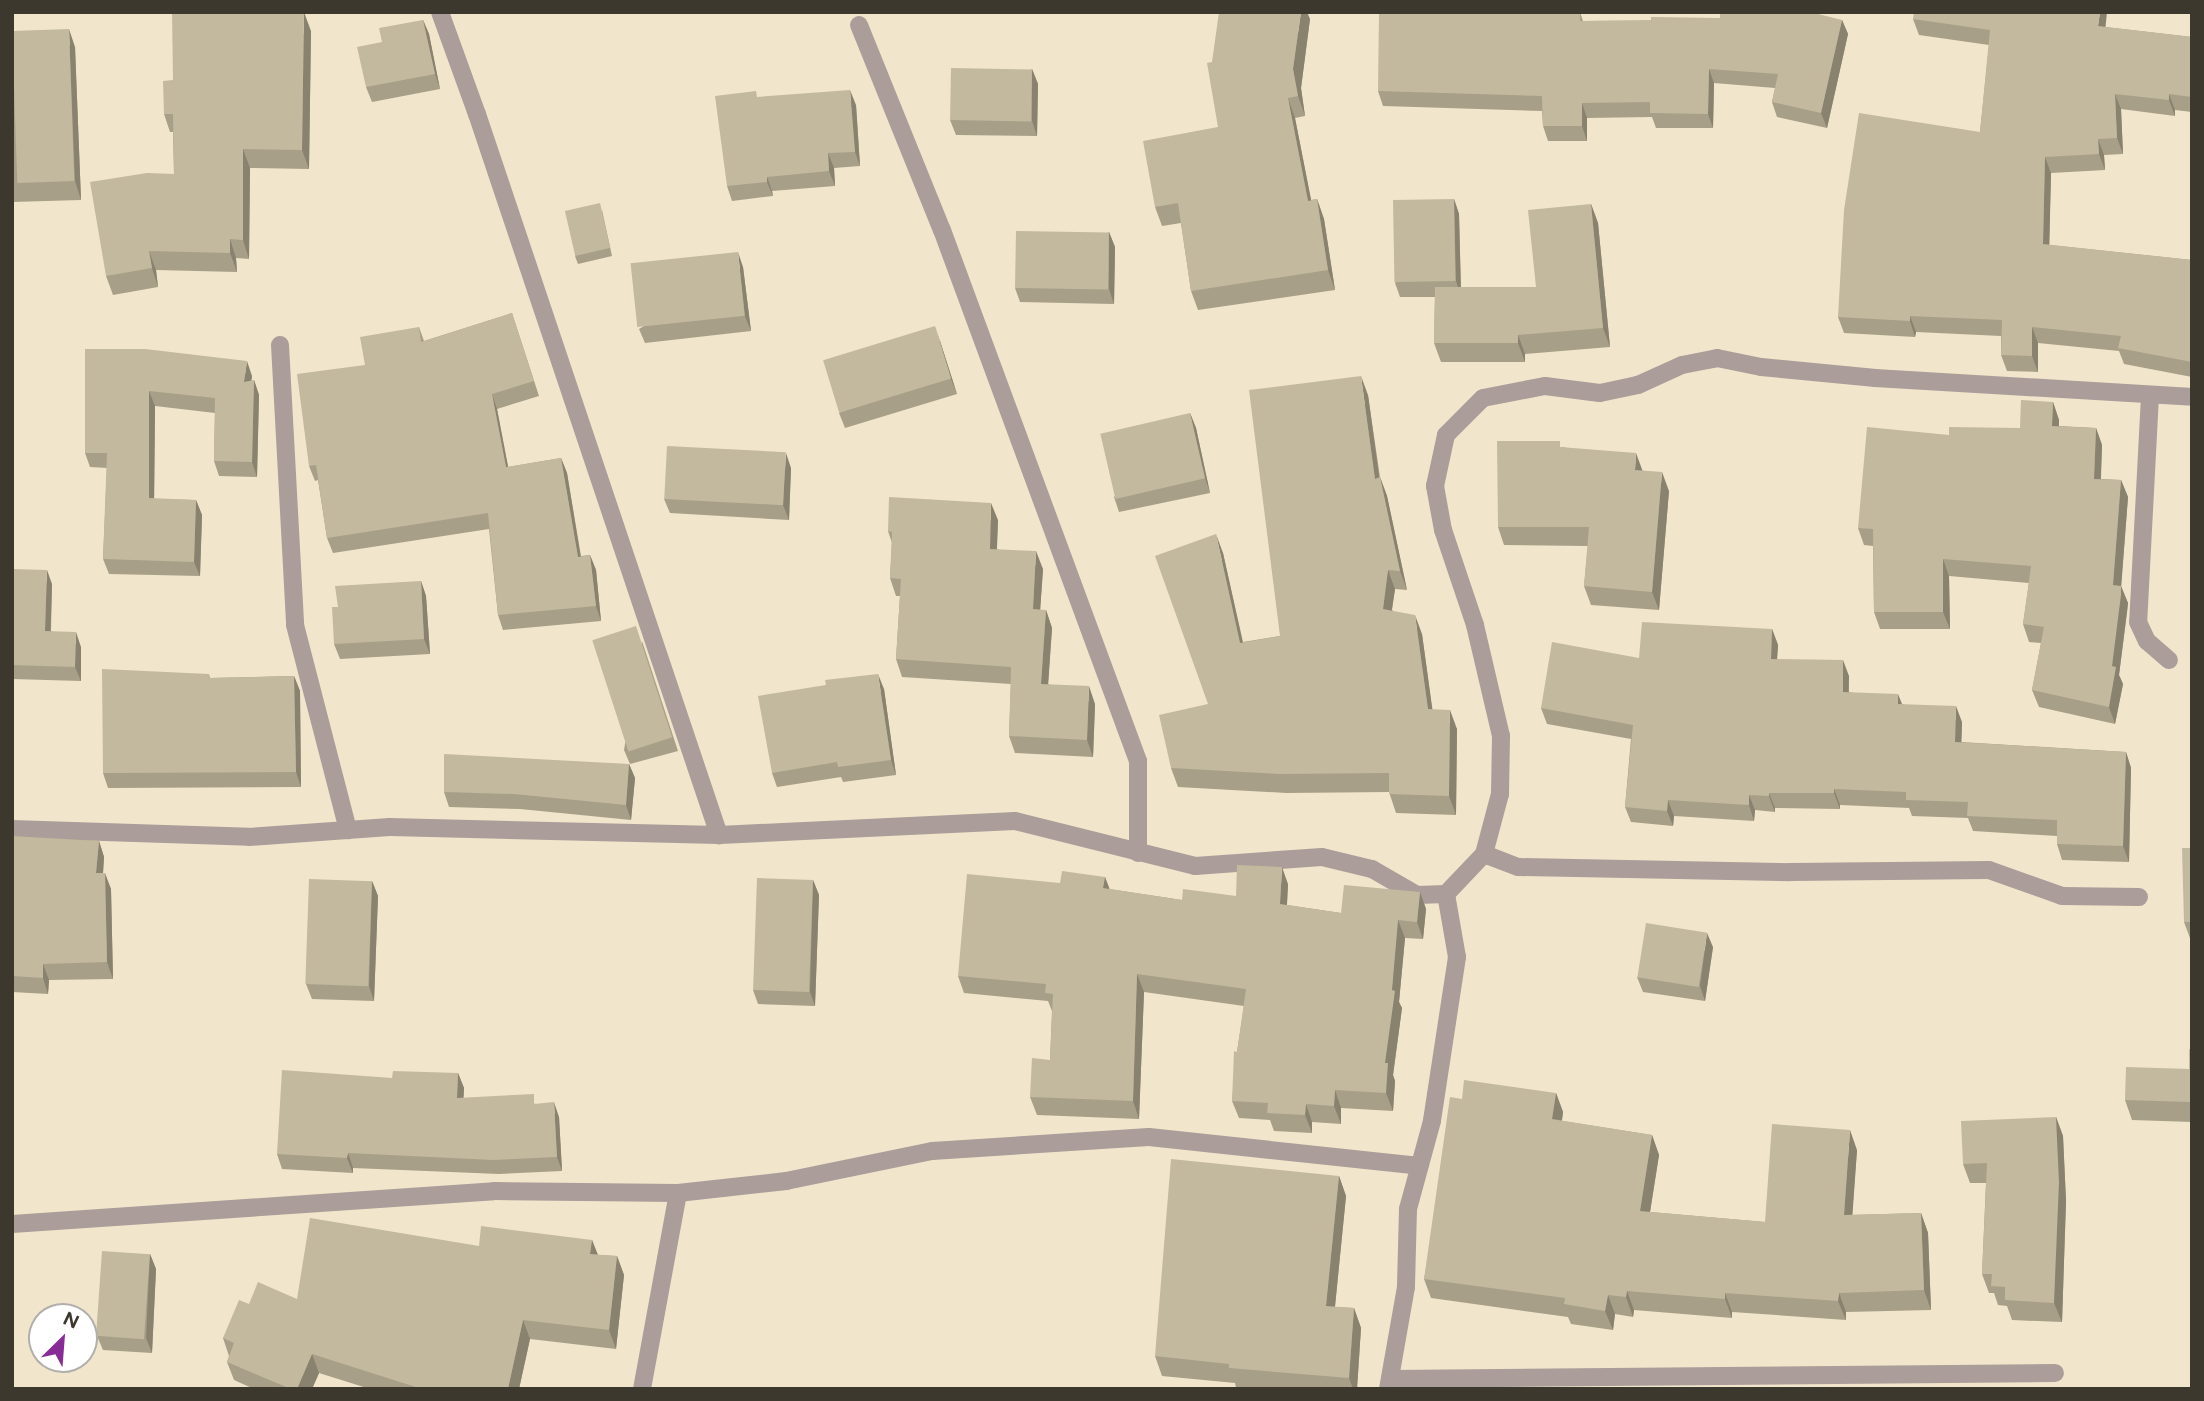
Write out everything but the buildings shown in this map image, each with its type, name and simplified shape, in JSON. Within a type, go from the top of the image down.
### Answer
[{"type":"street","points":[[440,12],[477,114],[719,835]]},
{"type":"street","points":[[859,24],[942,230],[1138,761],[1139,853]]},
{"type":"street","points":[[280,345],[295,625],[348,830]]},
{"type":"street","points":[[12,829],[248,837],[390,827],[719,835],[1015,821],[1195,866],[1322,857],[1372,869],[1417,895],[1447,894],[1484,854],[1500,794],[1501,736],[1475,625],[1443,530],[1435,486],[1447,435],[1483,398],[1545,386],[1600,393],[1638,385],[1682,365],[1717,358],[1761,367],[1875,378],[2192,397]]},
{"type":"street","points":[[2150,396],[2138,622],[2147,641],[2169,660]]},
{"type":"street","points":[[1484,854],[1518,867],[1790,872],[1989,870],[2062,896],[2139,897]]},
{"type":"street","points":[[1447,894],[1457,957],[1432,1121],[1408,1209],[1406,1287],[1389,1384],[2055,1373]]},
{"type":"street","points":[[12,1224],[494,1191],[678,1193],[786,1181],[932,1152],[1149,1137],[1419,1166]]},
{"type":"street","points":[[642,1389],[678,1193]]}]
